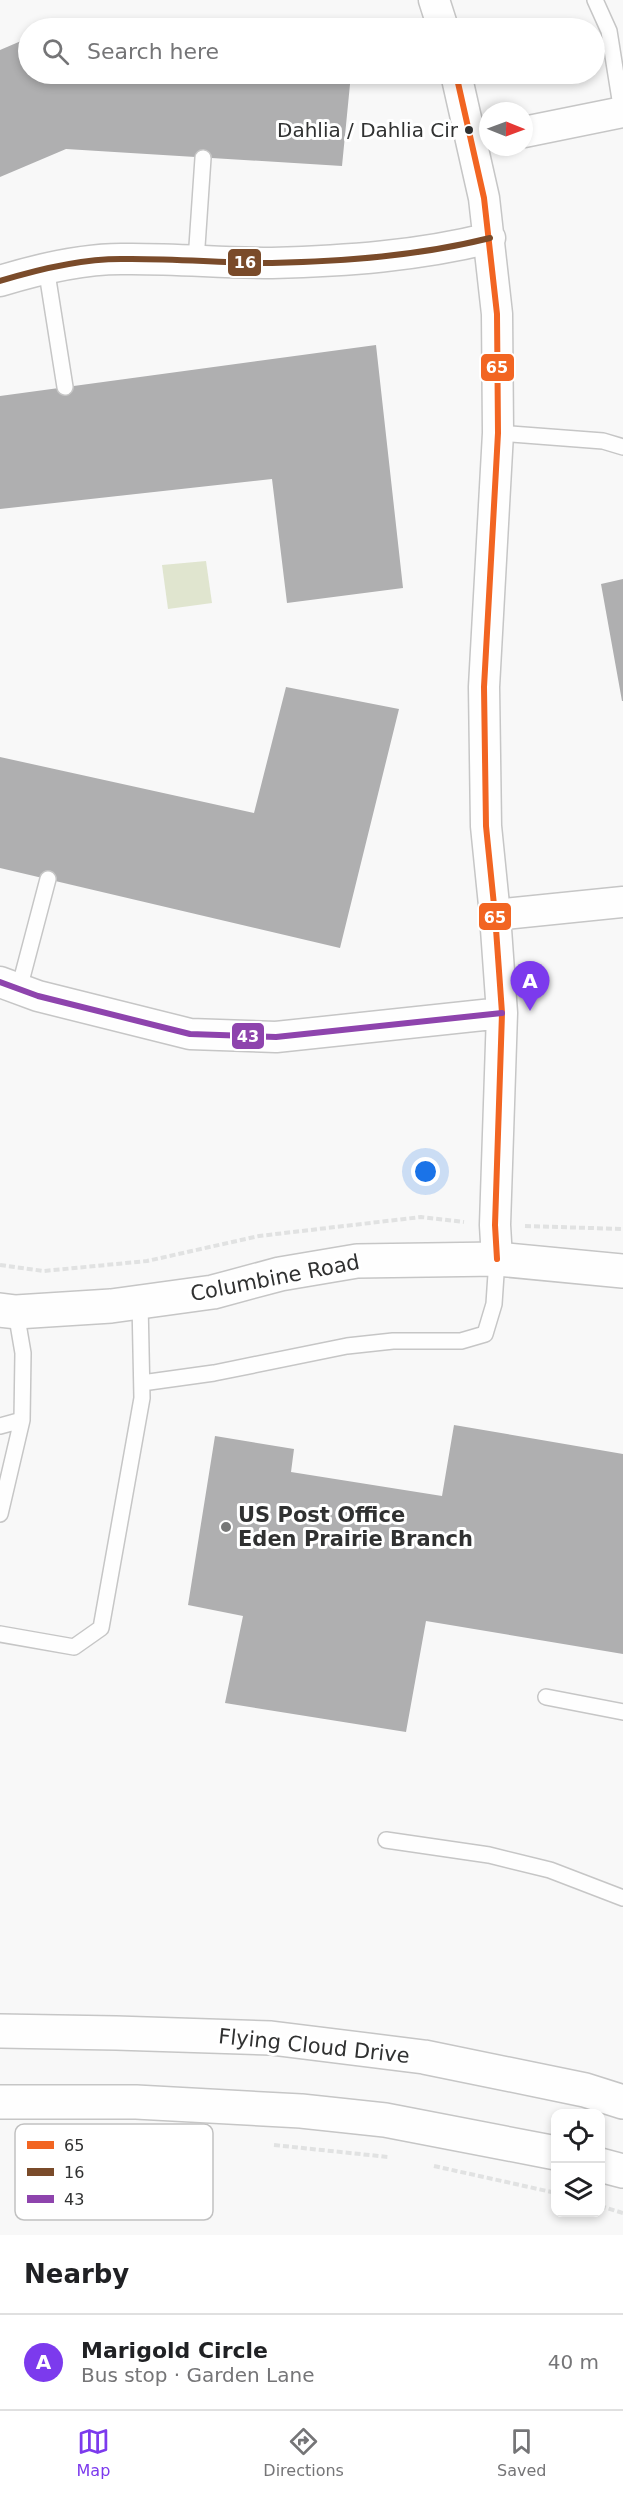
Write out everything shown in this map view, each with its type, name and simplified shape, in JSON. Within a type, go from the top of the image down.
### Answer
[{"type":"main road","name":"Columbine Road","points":[[8,1311],[111,1306],[213,1292],[280,1274],[357,1261],[497,1259],[623,1272]]},
{"type":"main road","name":"Flying Cloud Drive","points":[[0,2031],[116,2032],[271,2038],[424,2057],[585,2090],[623,2102]]},
{"type":"main road","points":[[0,2102],[136,2102],[302,2111],[385,2120],[551,2151]]},
{"type":"main road","points":[[605,2166],[623,2171]]},
{"type":"street","points":[[434,0],[440,18]]},
{"type":"street","points":[[460,84],[479,138]]},
{"type":"street","points":[[533,130],[623,112]]},
{"type":"street","points":[[482,156],[497,314],[498,433],[484,687],[486,826],[502,1012],[495,1225],[497,1259]]},
{"type":"street","points":[[0,281],[46,267],[119,259],[270,263],[359,260],[447,249],[490,238]]},
{"type":"street","points":[[495,915],[623,902]]},
{"type":"street","points":[[10,985],[38,996],[190,1034],[276,1038],[502,1012]]},
{"type":"lane","points":[[595,0],[603,18]]},
{"type":"lane","points":[[605,22],[609,31],[623,112]]},
{"type":"lane","points":[[196,261],[203,158]]},
{"type":"lane","points":[[46,267],[65,387]]},
{"type":"lane","points":[[498,433],[603,441],[623,447]]},
{"type":"lane","points":[[10,985],[48,879]]},
{"type":"lane","points":[[142,1383],[213,1373],[347,1346],[393,1341],[461,1341],[485,1334],[494,1304],[497,1259]]},
{"type":"lane","points":[[0,1634],[74,1647],[101,1628],[142,1398],[140,1302]]},
{"type":"lane","points":[[0,1514],[22,1420],[23,1353],[8,1311]]},
{"type":"lane","points":[[0,1426],[22,1420]]},
{"type":"lane","points":[[546,1697],[623,1712]]},
{"type":"lane","points":[[386,1840],[489,1855],[549,1870],[623,1898]]},
{"type":"path","points":[[262,2144],[399,2158]]},
{"type":"path","points":[[432,2165],[551,2192]]},
{"type":"path","points":[[605,2208],[623,2213]]},
{"type":"green space","points":[[206,561],[212,603],[168,609],[162,565]]},
{"type":"building","points":[[18,42],[18,84],[350,84],[342,166],[66,149],[0,177],[0,50]]},
{"type":"building","points":[[376,345],[403,588],[287,603],[272,479],[0,509],[0,396]]},
{"type":"building","points":[[623,579],[623,701],[622,701],[601,584]]},
{"type":"building","points":[[286,687],[399,709],[340,948],[0,868],[0,757],[254,813]]},
{"type":"building","points":[[454,1425],[623,1454],[623,1654],[426,1621],[406,1732],[225,1703],[243,1616],[188,1605],[215,1436],[294,1449],[291,1472],[442,1496]]},
{"type":"transit line","name":"65","points":[[458,84],[484,198],[497,314],[498,433],[484,687],[486,826],[502,1013],[495,1225],[497,1259]]},
{"type":"transit line","name":"16","points":[[0,281],[45,269],[106,259],[272,263],[327,261],[382,257],[490,238]]},
{"type":"transit line","name":"43","points":[[0,982],[38,996],[190,1034],[276,1037],[502,1013]]},
{"type":"place","name":"Dahlia / Dahlia Cir","points":[[469,130]]},
{"type":"place","name":"Marigold Circle","points":[[530,1011]]},
{"type":"place","name":"US Post Office Eden Prairie Branch","points":[[226,1527]]}]
